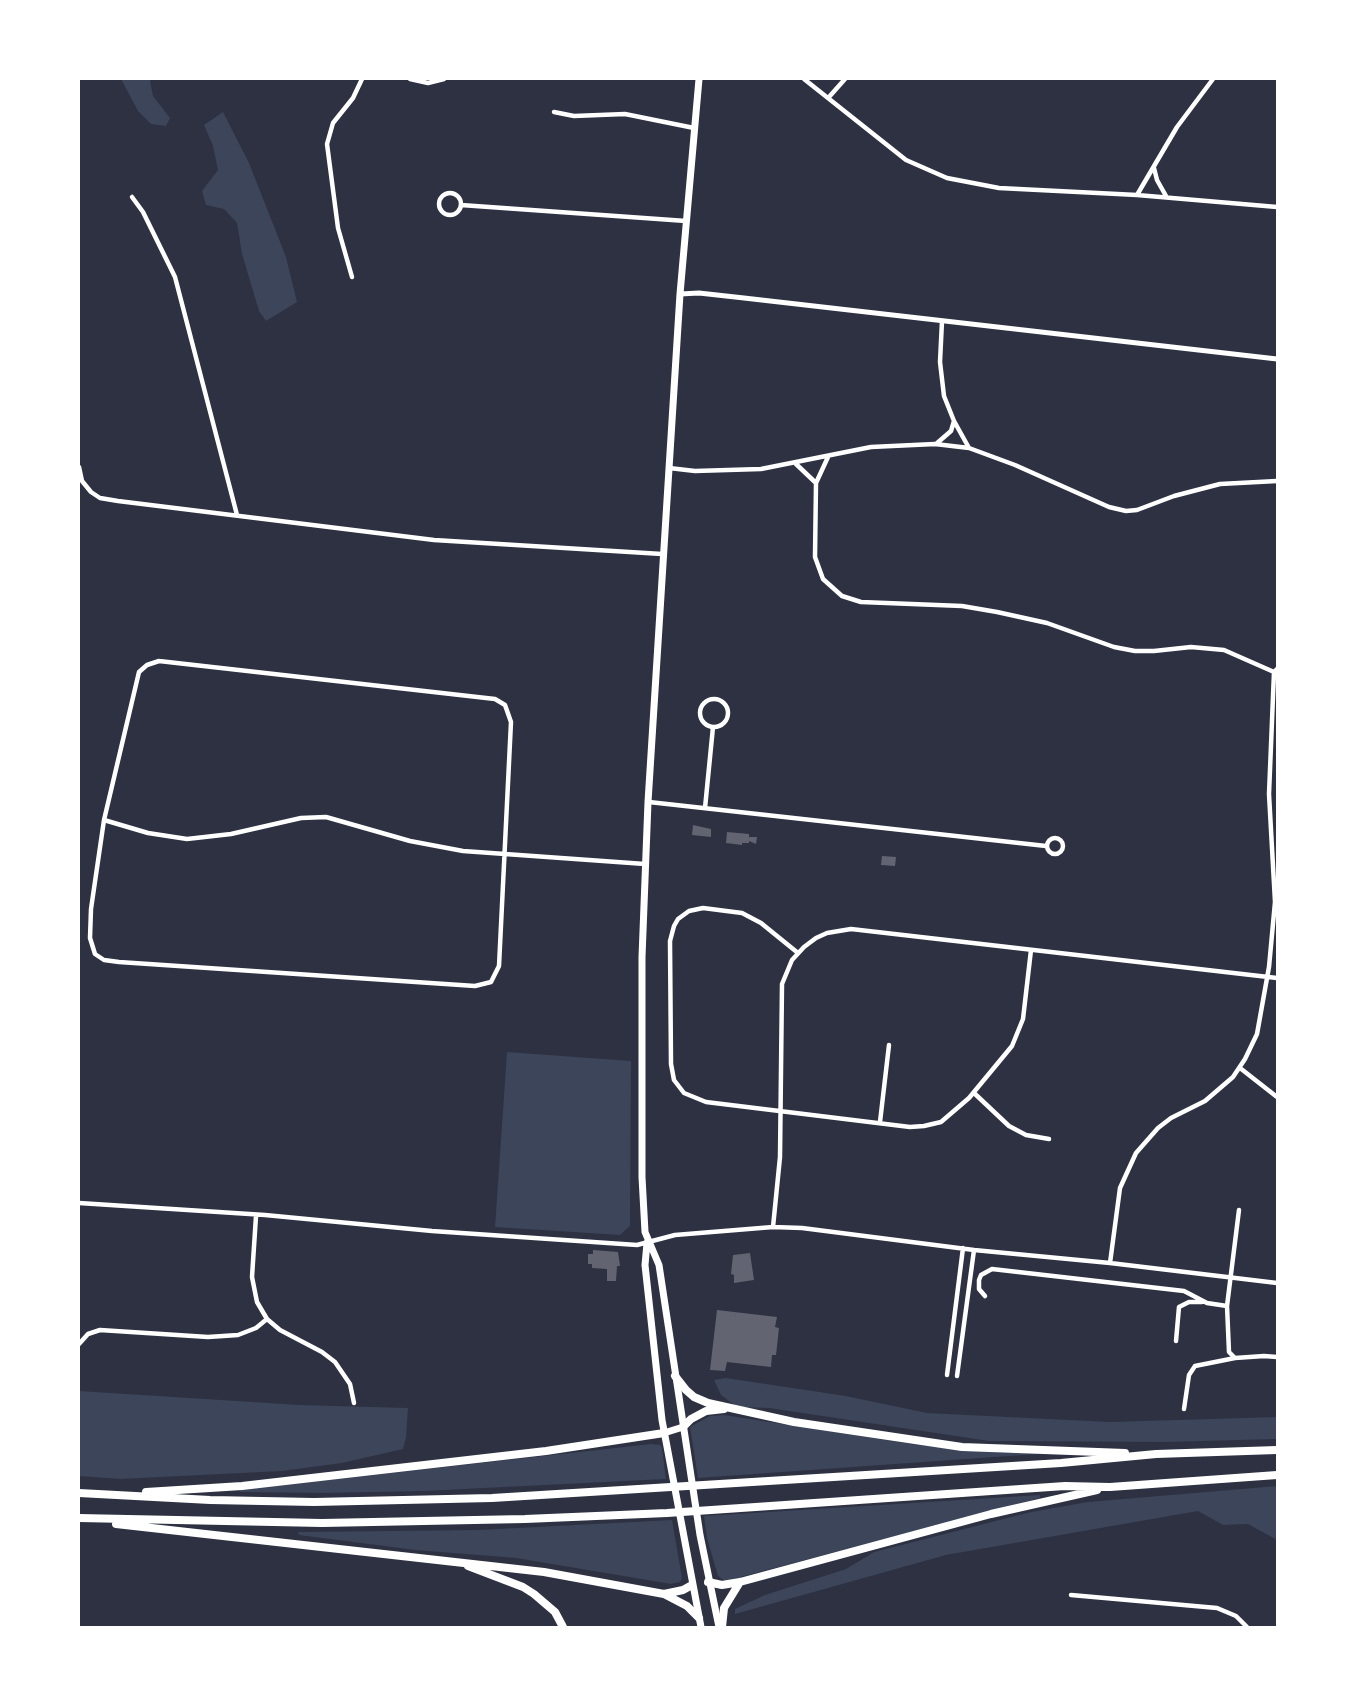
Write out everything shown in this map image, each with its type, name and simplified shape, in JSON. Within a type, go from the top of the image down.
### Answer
[{"type":"highway","points":[[675,1376],[694,1397],[727,1408],[794,1422],[962,1447],[1156,1454]]},
{"type":"highway","points":[[684,1427],[691,1419],[706,1411],[727,1408]]},
{"type":"highway","points":[[102,1494],[242,1486],[546,1451],[664,1433]]},
{"type":"highway","points":[[79,1493],[314,1502],[492,1498],[1061,1463],[1156,1454],[1277,1450]]},
{"type":"highway","points":[[79,1519],[396,1523],[524,1520],[1277,1475]]},
{"type":"highway","points":[[708,1582],[722,1585],[740,1582],[991,1514],[1110,1487]]},
{"type":"highway","points":[[79,1519],[544,1572],[664,1594],[687,1606],[699,1618]]},
{"type":"highway","points":[[456,1562],[523,1587],[555,1612],[563,1627]]},
{"type":"highway","points":[[721,1627],[724,1608],[740,1582]]},
{"type":"highway","points":[[664,1594],[692,1585]]},
{"type":"main road","points":[[699,79],[680,294],[662,554],[645,864],[641,1078],[643,1199],[648,1242],[645,1265],[664,1433],[701,1627]]},
{"type":"main road","points":[[648,1242],[659,1265],[708,1582],[721,1627]]},
{"type":"main road","points":[[664,1433],[684,1427]]},
{"type":"main road","points":[[692,1585],[708,1582]]},
{"type":"street","points":[[352,277],[338,228],[327,144],[333,124],[353,98],[362,79]]},
{"type":"street","points":[[410,79],[428,83],[444,79]]},
{"type":"street","points":[[804,79],[906,160],[947,178],[999,188],[1137,194],[1277,207]]},
{"type":"street","points":[[829,97],[845,79]]},
{"type":"street","points":[[1137,194],[1177,127],[1213,79]]},
{"type":"street","points":[[554,112],[574,116],[625,114],[694,128]]},
{"type":"street","points":[[1154,168],[1157,180],[1167,197]]},
{"type":"street","points":[[453,194],[461,205],[456,213],[449,215],[443,212],[439,203],[443,197],[453,194]]},
{"type":"street","points":[[132,197],[143,212],[175,277],[237,515]]},
{"type":"street","points":[[461,205],[686,222]]},
{"type":"street","points":[[680,294],[722,295],[1277,359]]},
{"type":"street","points":[[942,321],[941,379],[954,421],[969,448]]},
{"type":"street","points":[[935,444],[951,431],[954,421]]},
{"type":"street","points":[[668,468],[695,471],[761,470],[871,447],[935,444],[969,448],[1110,507],[1126,511],[1138,510],[1174,496],[1220,484],[1277,481]]},
{"type":"street","points":[[828,456],[816,482],[814,549],[817,568],[827,584],[848,598],[861,602],[962,607],[998,612],[1135,651],[1191,647],[1224,650],[1276,670],[1269,794],[1275,856],[1275,902],[1257,1034],[1240,1068],[1218,1091],[1158,1128],[1136,1153],[1120,1188],[1110,1263]]},
{"type":"street","points":[[796,463],[816,482]]},
{"type":"street","points":[[79,467],[82,481],[87,488],[105,499],[434,540],[662,554]]},
{"type":"street","points":[[159,661],[500,701],[508,709],[511,722],[499,966],[495,977],[481,986],[119,962],[100,958],[92,947],[90,938],[96,861],[103,820],[139,672],[146,665],[159,661]]},
{"type":"street","points":[[715,700],[725,706],[727,714],[721,725],[713,727],[705,724],[700,713],[703,705],[715,700]]},
{"type":"street","points":[[705,808],[713,727]]},
{"type":"street","points":[[648,802],[1046,846]]},
{"type":"street","points":[[103,820],[148,833],[187,839],[219,836],[301,818],[318,817],[435,846],[645,864]]},
{"type":"street","points":[[798,953],[761,923],[742,913],[703,908],[689,911],[678,919],[670,941],[672,1073],[681,1090],[688,1096],[706,1102],[780,1111],[910,1126],[931,1125],[947,1118],[974,1093],[1004,1058],[1018,1035],[1023,1019],[1031,950]]},
{"type":"street","points":[[774,1227],[780,1168],[782,984],[792,960],[798,953],[827,933],[851,929],[1277,978]]},
{"type":"street","points":[[880,1122],[889,1045]]},
{"type":"street","points":[[1240,1068],[1277,1097]]},
{"type":"street","points":[[974,1093],[1009,1126],[1026,1135],[1049,1139]]},
{"type":"street","points":[[79,1203],[638,1245],[675,1235],[774,1227],[802,1228],[1277,1283]]},
{"type":"street","points":[[1235,1359],[1228,1352],[1227,1306],[1239,1210]]},
{"type":"street","points":[[256,1216],[253,1289],[257,1302],[267,1318],[290,1337],[322,1352],[335,1362],[350,1384],[354,1403]]},
{"type":"street","points":[[947,1375],[963,1248]]},
{"type":"street","points":[[957,1376],[974,1250]]},
{"type":"street","points":[[985,1296],[979,1289],[979,1280],[986,1270],[992,1269],[1184,1291],[1202,1302]]},
{"type":"street","points":[[1176,1341],[1180,1307],[1189,1302],[1227,1306]]},
{"type":"street","points":[[79,1344],[88,1334],[100,1330],[208,1337],[238,1335],[256,1328],[267,1318]]},
{"type":"street","points":[[1184,1409],[1189,1375],[1195,1366],[1235,1359],[1277,1357]]},
{"type":"street","points":[[1071,1595],[1217,1608],[1236,1616],[1247,1627]]},
{"type":"shaded area","points":[[121,79],[153,79],[150,81],[153,96],[170,118],[166,126],[151,124],[138,111]]},
{"type":"shaded area","points":[[223,112],[249,163],[286,257],[297,302],[266,321],[259,311],[242,254],[237,223],[224,209],[206,205],[202,191],[218,170],[213,146],[204,125]]},
{"type":"shaded area","points":[[507,1052],[631,1061],[630,1226],[620,1235],[495,1227]]},
{"type":"shaded area","points":[[726,1378],[846,1396],[927,1413],[1110,1422],[1277,1417],[1277,1439],[1165,1442],[989,1441],[769,1408],[737,1407],[721,1395],[714,1380]]},
{"type":"shaded area","points":[[79,1391],[300,1405],[408,1408],[406,1437],[403,1449],[342,1463],[282,1471],[120,1479],[79,1476]]},
{"type":"shaded area","points":[[724,1415],[912,1444],[1037,1454],[698,1478],[690,1427],[710,1416]]},
{"type":"shaded area","points":[[660,1445],[662,1448],[666,1479],[424,1491],[324,1493],[239,1490]]},
{"type":"shaded area","points":[[1277,1486],[1277,1540],[1248,1524],[1223,1525],[1198,1511],[946,1555],[735,1614],[735,1609],[765,1595],[846,1569],[874,1552],[1031,1512],[1088,1502]]},
{"type":"shaded area","points":[[1040,1495],[1040,1498],[725,1581],[718,1576],[704,1516]]},
{"type":"shaded area","points":[[672,1520],[682,1578],[680,1582],[671,1584],[516,1558],[415,1550],[299,1535],[298,1532],[478,1530]]},
{"type":"building","points":[[693,825],[711,829],[711,837],[692,835]]},
{"type":"building","points":[[727,832],[757,837],[756,844],[749,841],[742,845],[726,843]]},
{"type":"building","points":[[882,856],[896,857],[895,866],[881,865]]},
{"type":"building","points":[[593,1250],[618,1252],[620,1266],[617,1266],[616,1281],[607,1281],[607,1269],[592,1268],[592,1264],[588,1264],[588,1254],[593,1254]]},
{"type":"building","points":[[750,1253],[754,1280],[734,1283],[734,1275],[731,1274],[733,1255]]},
{"type":"building","points":[[717,1310],[777,1317],[775,1327],[779,1328],[776,1355],[772,1355],[771,1367],[727,1362],[725,1371],[710,1370]]}]
